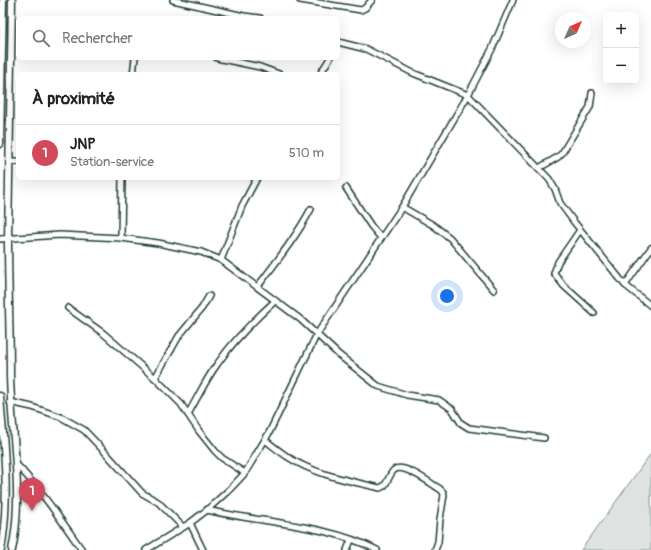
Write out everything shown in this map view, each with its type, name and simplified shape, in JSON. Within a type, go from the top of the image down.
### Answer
[{"type":"street","points":[[0,144],[2,0]]},
{"type":"street","points":[[12,0],[8,240],[10,402],[16,464],[15,527],[12,550]]},
{"type":"street","points":[[174,0],[244,16]]},
{"type":"street","points":[[300,0],[361,10],[365,8],[372,0]]},
{"type":"street","points":[[146,550],[183,527],[206,510],[230,489],[245,473],[265,440],[317,334],[402,207],[468,95],[492,49],[513,0]]},
{"type":"street","points":[[340,42],[366,49],[413,72],[468,95],[549,179],[555,189],[560,204],[580,230],[625,285],[651,306]]},
{"type":"street","points":[[133,72],[135,60]]},
{"type":"street","points":[[227,60],[260,67],[274,72]]},
{"type":"street","points":[[321,72],[329,60]]},
{"type":"street","points":[[539,168],[562,153],[590,107],[592,93]]},
{"type":"street","points":[[10,162],[16,162]]},
{"type":"street","points":[[121,238],[122,180]]},
{"type":"street","points":[[221,260],[242,206],[256,180]]},
{"type":"street","points":[[346,188],[371,226],[381,238]]},
{"type":"street","points":[[402,207],[433,225],[450,238],[494,290]]},
{"type":"street","points":[[258,286],[289,246],[311,209]]},
{"type":"street","points":[[580,230],[558,262],[554,273],[564,286],[594,313]]},
{"type":"street","points":[[0,239],[8,240],[60,234],[121,238],[158,243],[201,252],[221,260],[258,286],[274,301],[300,319],[354,368],[378,386],[392,392],[439,400],[452,409],[461,423],[468,428],[544,438]]},
{"type":"street","points":[[625,285],[651,248]]},
{"type":"street","points":[[155,378],[179,336],[202,308],[208,296]]},
{"type":"street","points":[[188,414],[216,364],[238,337],[274,301]]},
{"type":"street","points":[[68,308],[103,333],[155,378],[172,394],[215,451],[222,458],[245,473]]},
{"type":"street","points":[[0,396],[2,440],[7,488],[2,521],[1,550]]},
{"type":"street","points":[[10,402],[56,415],[74,423],[84,430],[142,493],[158,502],[183,527]]},
{"type":"street","points":[[265,440],[296,462],[352,482],[380,488],[384,486],[394,470],[398,468],[402,468],[419,476],[443,492],[444,495],[438,542],[435,550]]},
{"type":"street","points":[[16,464],[56,512],[82,550]]},
{"type":"street","points":[[206,510],[235,517],[306,527],[351,540],[377,550]]},
{"type":"street","points":[[190,522],[203,550]]},
{"type":"street","points":[[347,550],[351,540]]},
{"type":"shaded area","points":[[651,454],[651,550],[581,550],[649,456]]},
{"type":"place","name":"JNP","points":[[32,511]]}]
